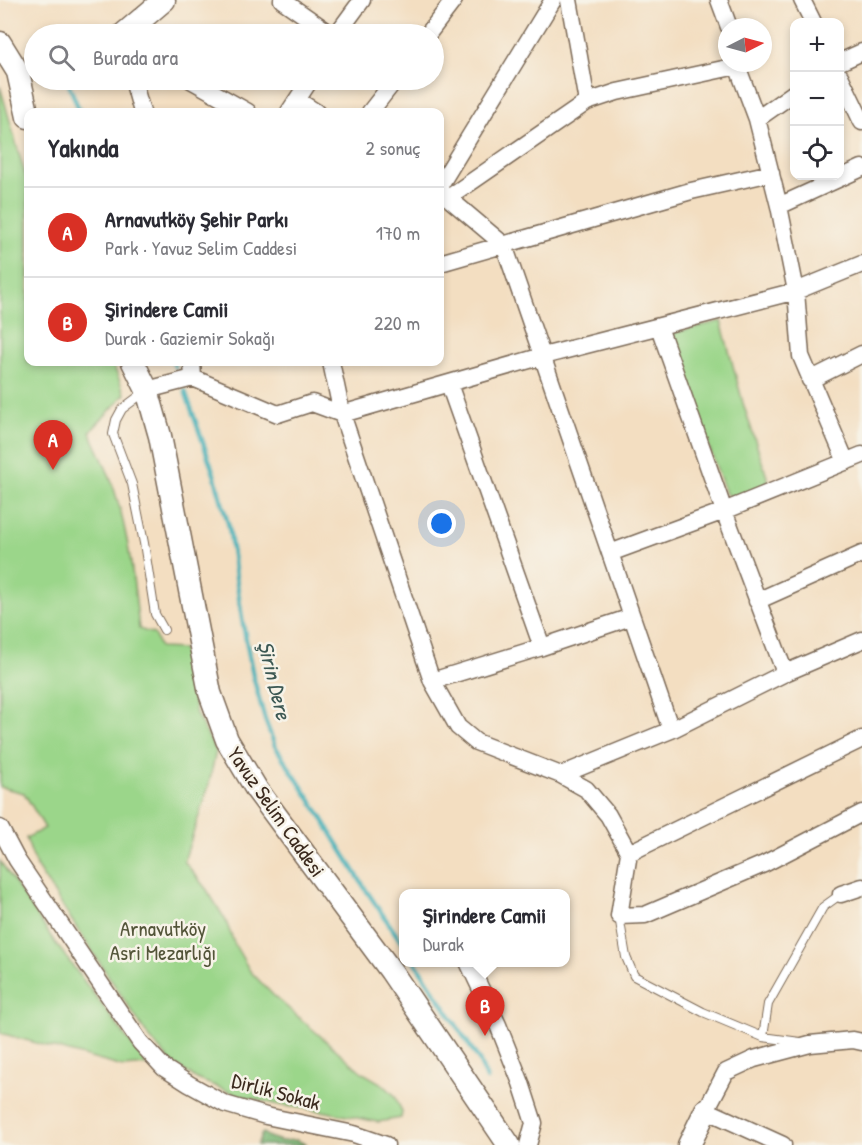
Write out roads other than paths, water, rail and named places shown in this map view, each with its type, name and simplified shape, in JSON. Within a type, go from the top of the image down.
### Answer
[{"type":"main road","points":[[136,24],[164,0]]},
{"type":"main road","points":[[0,43],[24,67]]},
{"type":"main road","points":[[27,90],[28,108]]},
{"type":"main road","name":"Yavuz Selim Caddesi","points":[[135,366],[147,390],[160,436],[210,693],[227,740],[257,790],[391,971],[509,1145]]},
{"type":"main road","points":[[689,1145],[706,1110]]},
{"type":"street","points":[[282,0],[317,24]]},
{"type":"street","points":[[344,24],[362,0]]},
{"type":"street","points":[[436,24],[454,0]]},
{"type":"street","points":[[444,188],[553,0]]},
{"type":"street","points":[[569,0],[587,102]]},
{"type":"street","points":[[719,0],[726,18]]},
{"type":"street","points":[[802,0],[811,18]]},
{"type":"street","points":[[844,60],[862,52]]},
{"type":"street","points":[[444,190],[587,102],[617,92],[718,68]]},
{"type":"street","points":[[610,553],[724,512],[854,459],[810,380],[801,356],[796,291],[779,206],[757,119],[740,72]]},
{"type":"street","points":[[844,84],[862,122]]},
{"type":"street","points":[[135,90],[141,108]]},
{"type":"street","points":[[209,90],[241,108]]},
{"type":"street","points":[[293,106],[303,90]]},
{"type":"street","points":[[373,108],[387,90]]},
{"type":"street","points":[[757,119],[790,96]]},
{"type":"street","points":[[779,206],[862,168]]},
{"type":"street","points":[[444,262],[691,191],[771,173]]},
{"type":"street","points":[[444,193],[504,244],[670,730]]},
{"type":"street","points":[[147,390],[193,370],[278,414],[312,403],[342,414],[543,356],[796,291],[862,264]]},
{"type":"street","points":[[659,327],[724,512],[785,674]]},
{"type":"street","points":[[810,380],[862,354]]},
{"type":"street","points":[[332,366],[342,414],[432,681],[458,727],[476,742],[561,775],[586,789],[608,815],[629,853],[620,916],[645,915],[764,864],[862,813]]},
{"type":"street","points":[[449,384],[542,647]]},
{"type":"street","points":[[757,601],[862,554]]},
{"type":"street","points":[[432,681],[631,617]]},
{"type":"street","points":[[561,775],[670,730],[785,674],[862,640]]},
{"type":"street","points":[[629,853],[862,739]]},
{"type":"street","name":"Dirlik Sokak","points":[[0,828],[17,860],[140,1042],[164,1068],[225,1104],[266,1116],[354,1134],[386,1145]]},
{"type":"street","points":[[841,894],[862,887]]},
{"type":"street","points":[[470,967],[498,1025],[521,1083],[534,1123],[528,1145]]},
{"type":"street","points":[[783,1145],[706,1110],[726,1072],[754,1059],[810,1044],[853,1040],[862,1042]]},
{"type":"lane","points":[[147,390],[122,409],[116,420],[113,434],[132,484],[155,614],[164,630]]},
{"type":"lane","points":[[763,1037],[768,1004],[824,907],[841,894]]},
{"type":"lane","points":[[620,916],[626,957],[634,976],[703,1012],[763,1037],[810,1044]]},
{"type":"waterway","name":"Şirin Dere","points":[[71,90],[78,108]]},
{"type":"waterway","name":"Şirin Dere","points":[[185,391],[214,474],[229,527],[253,676],[275,746],[399,939]]},
{"type":"waterway","name":"Şirin Dere","points":[[418,967],[479,1060],[487,1079]]},
{"type":"place","name":"Arnavutköy Şehir Parkı","points":[[53,470]]},
{"type":"place","name":"Şirindere Camii","points":[[485,1036]]},
{"type":"park label","name":"Arnavutköy Asri Mezarlığı","points":[[163,941]]}]
